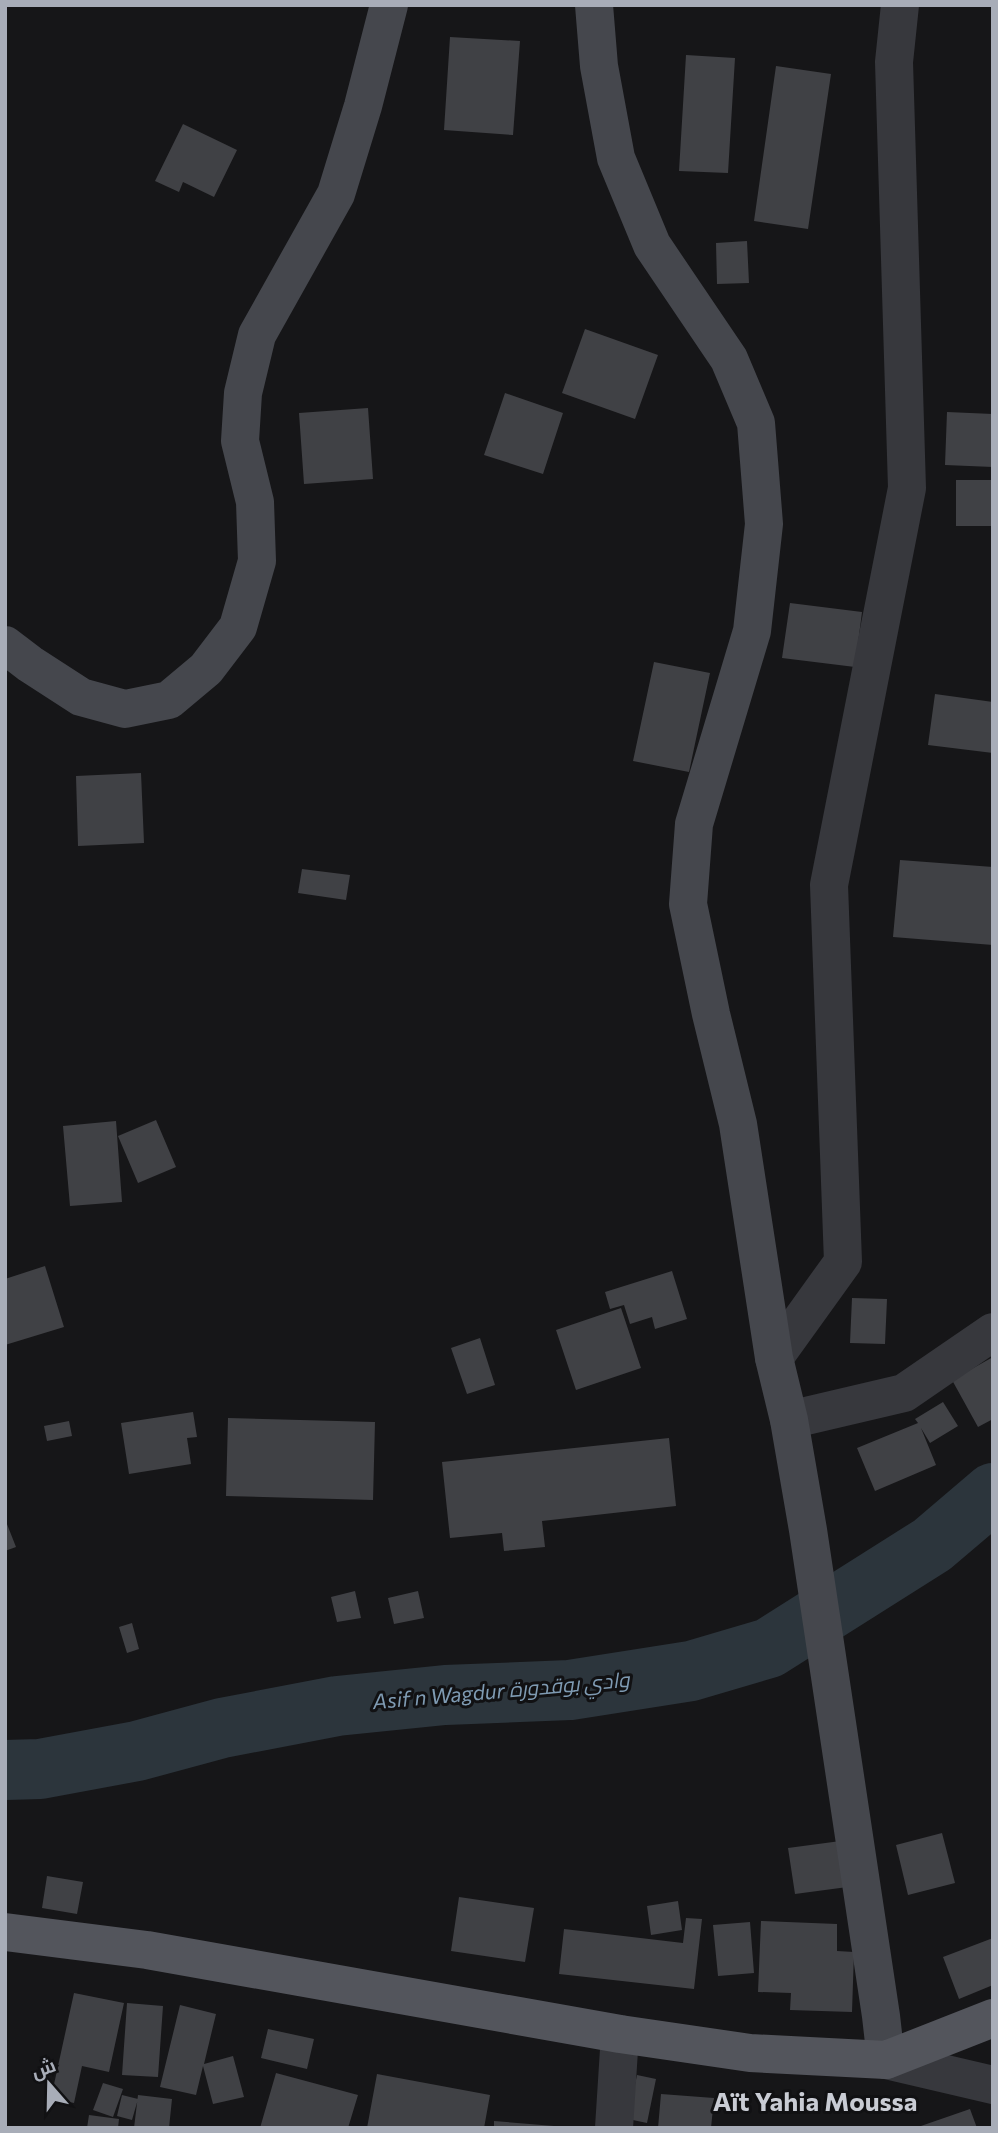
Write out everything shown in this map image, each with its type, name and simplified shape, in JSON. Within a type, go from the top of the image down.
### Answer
[{"type":"main road","points":[[5,645],[81,697],[125,709],[169,700],[206,669],[238,627],[257,561],[255,502],[240,441],[243,393],[257,335],[336,194],[363,106],[389,5]]},
{"type":"main road","points":[[594,5],[599,66],[616,158],[652,245],[730,359],[756,423],[764,524],[752,631],[694,824],[688,904],[738,1124],[774,1358],[789,1420],[808,1530],[886,2060]]},
{"type":"main road","points":[[5,1932],[147,1950],[620,2034],[750,2053],[886,2060],[993,2018]]},
{"type":"street","points":[[774,1358],[843,1262],[829,885],[907,488],[894,62],[901,5]]},
{"type":"street","points":[[789,1420],[904,1393],[993,1332]]},
{"type":"street","points":[[614,2128],[620,2034]]},
{"type":"street","points":[[886,2060],[993,2085]]},
{"type":"building","points":[[450,37],[520,41],[513,135],[444,130]]},
{"type":"building","points":[[686,55],[735,58],[728,173],[679,171]]},
{"type":"building","points":[[776,66],[831,74],[808,229],[754,221]]},
{"type":"building","points":[[183,124],[237,150],[214,197],[183,182],[179,192],[155,181]]},
{"type":"building","points":[[747,241],[749,283],[717,284],[716,243]]},
{"type":"building","points":[[585,329],[658,355],[635,419],[562,393]]},
{"type":"building","points":[[505,393],[563,413],[543,474],[484,455]]},
{"type":"building","points":[[368,408],[373,479],[304,484],[299,413]]},
{"type":"building","points":[[947,412],[993,414],[993,467],[945,465]]},
{"type":"building","points":[[956,480],[993,480],[993,526],[956,526]]},
{"type":"building","points":[[790,603],[862,612],[855,667],[782,658]]},
{"type":"building","points":[[654,662],[710,673],[689,772],[633,761]]},
{"type":"building","points":[[935,694],[993,702],[993,753],[928,745]]},
{"type":"building","points":[[141,773],[144,843],[78,846],[76,776]]},
{"type":"building","points":[[900,860],[993,867],[993,945],[893,937]]},
{"type":"building","points":[[302,869],[350,875],[346,900],[298,893]]},
{"type":"building","points":[[156,1120],[176,1167],[138,1183],[118,1136]]},
{"type":"building","points":[[116,1121],[122,1202],[70,1206],[63,1126]]},
{"type":"building","points":[[45,1266],[64,1327],[5,1345],[5,1279]]},
{"type":"building","points":[[672,1271],[687,1319],[655,1329],[652,1317],[630,1324],[624,1305],[610,1309],[605,1292]]},
{"type":"building","points":[[852,1298],[887,1299],[885,1344],[850,1343]]},
{"type":"building","points":[[621,1308],[641,1368],[576,1390],[556,1330]]},
{"type":"building","points":[[480,1338],[495,1385],[467,1394],[451,1348]]},
{"type":"building","points":[[993,1357],[993,1419],[978,1427],[952,1380]]},
{"type":"building","points":[[943,1402],[958,1426],[930,1443],[921,1428],[936,1465],[875,1491],[857,1448],[918,1423],[915,1419]]},
{"type":"building","points":[[193,1412],[197,1437],[187,1438],[191,1464],[129,1474],[121,1423]]},
{"type":"building","points":[[228,1418],[375,1422],[373,1500],[226,1496]]},
{"type":"building","points":[[69,1421],[72,1436],[47,1441],[44,1426]]},
{"type":"building","points":[[669,1438],[676,1506],[542,1521],[545,1547],[504,1551],[502,1533],[450,1538],[442,1462]]},
{"type":"building","points":[[5,1519],[16,1547],[5,1551]]},
{"type":"building","points":[[355,1591],[361,1618],[337,1622],[331,1597]]},
{"type":"building","points":[[418,1591],[424,1618],[394,1624],[388,1598]]},
{"type":"building","points":[[132,1623],[139,1649],[127,1653],[119,1627]]},
{"type":"building","points":[[942,1833],[955,1883],[908,1895],[896,1845]]},
{"type":"building","points":[[848,1840],[855,1886],[795,1894],[788,1848]]},
{"type":"building","points":[[47,1876],[83,1882],[77,1914],[42,1908]]},
{"type":"building","points":[[459,1897],[534,1908],[525,1962],[451,1951]]},
{"type":"building","points":[[678,1901],[682,1930],[651,1935],[647,1906]]},
{"type":"building","points":[[686,1918],[702,1919],[694,1989],[559,1974],[564,1929],[683,1943]]},
{"type":"building","points":[[761,1921],[837,1924],[837,1951],[854,1952],[852,2012],[790,2010],[791,1993],[758,1992]]},
{"type":"building","points":[[750,1922],[754,1973],[718,1976],[713,1925]]},
{"type":"building","points":[[993,1938],[993,1985],[959,1999],[943,1957]]},
{"type":"building","points":[[74,1993],[124,2003],[109,2072],[82,2066],[74,2103],[51,2098]]},
{"type":"building","points":[[127,2003],[163,2006],[158,2077],[122,2075]]},
{"type":"building","points":[[180,2005],[216,2014],[204,2064],[233,2056],[244,2097],[213,2104],[203,2066],[196,2095],[160,2087]]},
{"type":"building","points":[[268,2029],[314,2039],[307,2069],[261,2058]]},
{"type":"building","points":[[276,2073],[358,2095],[348,2128],[260,2128]]},
{"type":"building","points":[[377,2074],[490,2095],[484,2128],[367,2128]]},
{"type":"building","points":[[637,2075],[656,2079],[647,2123],[628,2119]]},
{"type":"building","points":[[103,2083],[123,2089],[113,2117],[93,2110]]},
{"type":"building","points":[[661,2094],[714,2098],[711,2128],[658,2128]]},
{"type":"building","points":[[122,2095],[138,2099],[132,2120],[117,2116]]},
{"type":"building","points":[[138,2095],[172,2099],[169,2128],[134,2128]]},
{"type":"building","points":[[970,2109],[977,2128],[918,2128],[918,2127]]},
{"type":"building","points":[[89,2115],[119,2119],[118,2128],[87,2128]]},
{"type":"building","points":[[494,2121],[554,2126],[554,2128],[494,2128]]},
{"type":"waterway","name":"Asif n Wagdur وادي بوقدورة","points":[[5,1770],[40,1769],[137,1751],[222,1728],[337,1706],[445,1695],[570,1690],[691,1671],[769,1648],[932,1545],[993,1493]]},
{"type":"district","name":"Aït Yahia Moussa","points":[[815,2102]]}]
